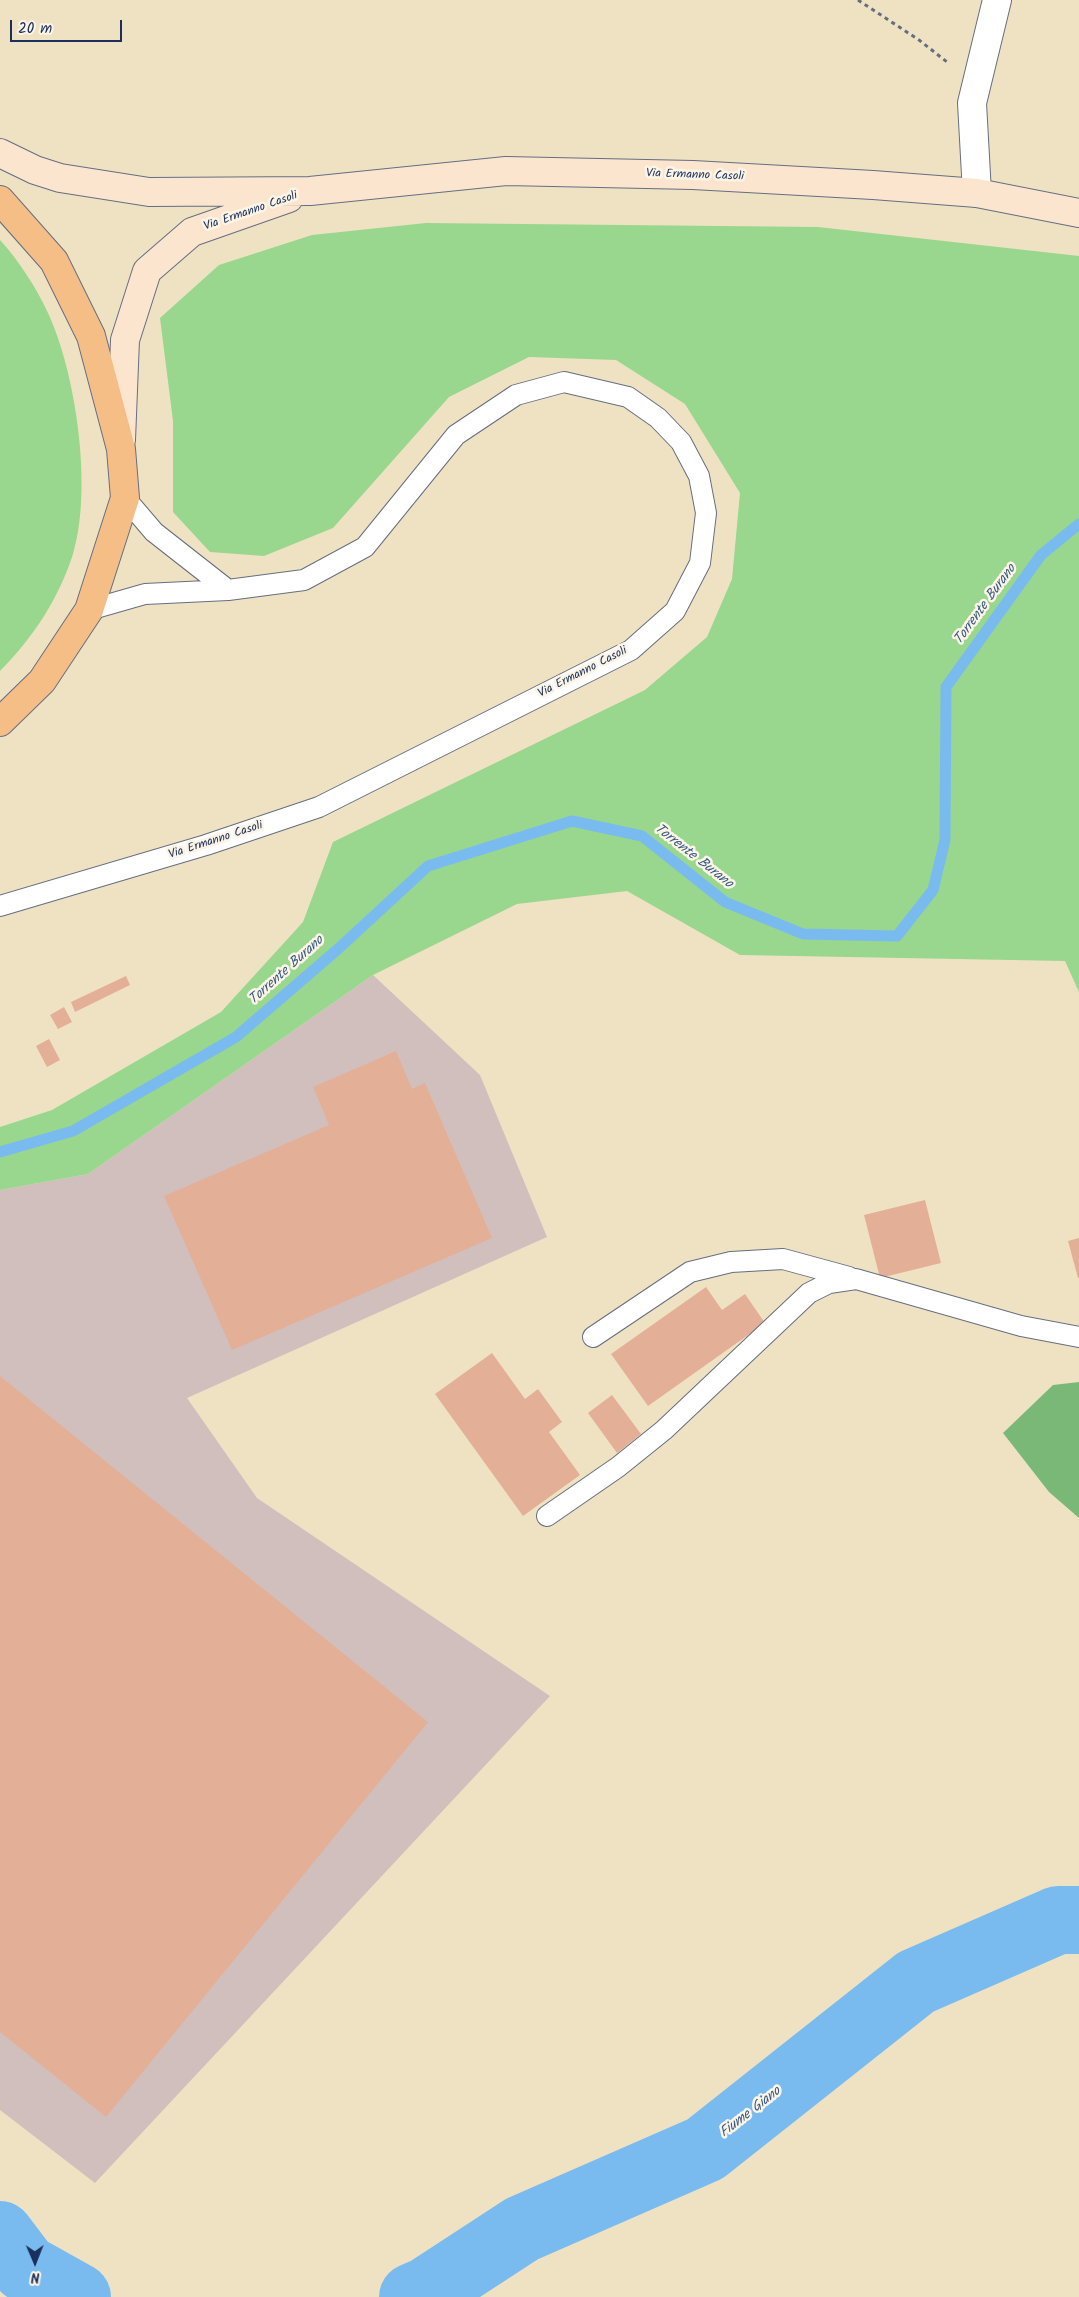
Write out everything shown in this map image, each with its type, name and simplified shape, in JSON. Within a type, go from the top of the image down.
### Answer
[{"type":"main road","name":"Via Ermanno Casoli","points":[[0,153],[35,170],[60,178],[149,192],[310,191],[506,171],[693,175],[873,185],[977,194],[1079,213]]},
{"type":"main road","name":"Via Ermanno Casoli","points":[[0,722],[42,681],[89,610],[126,498],[121,448],[125,340],[147,271],[192,232],[310,191]]},
{"type":"main road","name":"Via Ermanno Casoli","points":[[0,200],[54,261],[91,336],[121,448]]},
{"type":"street","points":[[977,194],[972,103],[997,0]]},
{"type":"lane","name":"Via Ermanno Casoli","points":[[0,906],[206,844],[319,807],[631,650],[675,610],[700,563],[706,513],[698,476],[681,442],[658,418],[628,397],[564,382],[516,395],[456,435],[365,547],[304,580],[228,590],[145,594],[89,610]]},
{"type":"lane","points":[[126,498],[154,532],[228,590]]},
{"type":"lane","points":[[593,1337],[690,1272],[731,1262],[783,1259],[1021,1326],[1079,1337]]},
{"type":"lane","points":[[547,1516],[618,1467],[664,1430],[808,1293],[829,1283],[856,1279]]},
{"type":"path","points":[[858,0],[919,40],[976,85]]},
{"type":"shaded area","points":[[373,975],[480,1075],[547,1237],[187,1398],[257,1498],[550,1696],[95,2183],[0,2110],[0,1190],[88,1174]]},
{"type":"green space","points":[[426,223],[818,227],[1079,256],[1079,992],[1065,961],[740,955],[627,891],[517,904],[373,975],[88,1174],[0,1190],[0,1127],[52,1110],[221,1012],[303,922],[333,842],[645,690],[707,637],[732,579],[740,493],[685,404],[616,360],[529,357],[449,397],[333,528],[264,556],[210,552],[173,512],[173,421],[160,318],[219,265],[312,235]]},
{"type":"green space","points":[[0,240],[33,284],[58,338],[67,367],[78,432],[81,497],[79,527],[73,554],[60,586],[44,617],[0,671]]},
{"type":"green space","points":[[1079,1382],[1079,1518],[1049,1492],[1003,1433],[1053,1385]]},
{"type":"building","points":[[126,976],[130,985],[75,1012],[71,1002]]},
{"type":"building","points":[[64,1007],[72,1022],[58,1029],[50,1015]]},
{"type":"building","points":[[49,1039],[60,1060],[47,1067],[36,1046]]},
{"type":"building","points":[[396,1051],[412,1089],[425,1083],[492,1238],[232,1350],[164,1196],[329,1125],[313,1087]]},
{"type":"building","points":[[925,1200],[941,1263],[880,1278],[864,1215]]},
{"type":"building","points":[[1079,1238],[1079,1278],[1078,1278],[1068,1241]]},
{"type":"building","points":[[706,1287],[722,1310],[745,1294],[765,1323],[648,1406],[611,1354]]},
{"type":"building","points":[[492,1353],[525,1399],[538,1389],[562,1422],[549,1432],[580,1475],[523,1516],[435,1394]]},
{"type":"building","points":[[0,1376],[428,1722],[106,2117],[0,2032]]},
{"type":"building","points":[[612,1395],[641,1434],[617,1453],[588,1413]]},
{"type":"waterway","name":"Torrente Burano","points":[[0,1152],[73,1131],[236,1037],[338,949],[428,866],[572,821],[642,836],[725,902],[803,934],[897,936],[933,890],[945,840],[946,687],[1041,555],[1079,524]]},
{"type":"waterway","name":"Fiume Giano","points":[[413,2297],[427,2291],[522,2229],[705,2149],[916,1982],[1058,1920],[1079,1920]]},
{"type":"waterway","name":"Fiume Giano","points":[[0,2235],[25,2268],[77,2297]]}]
